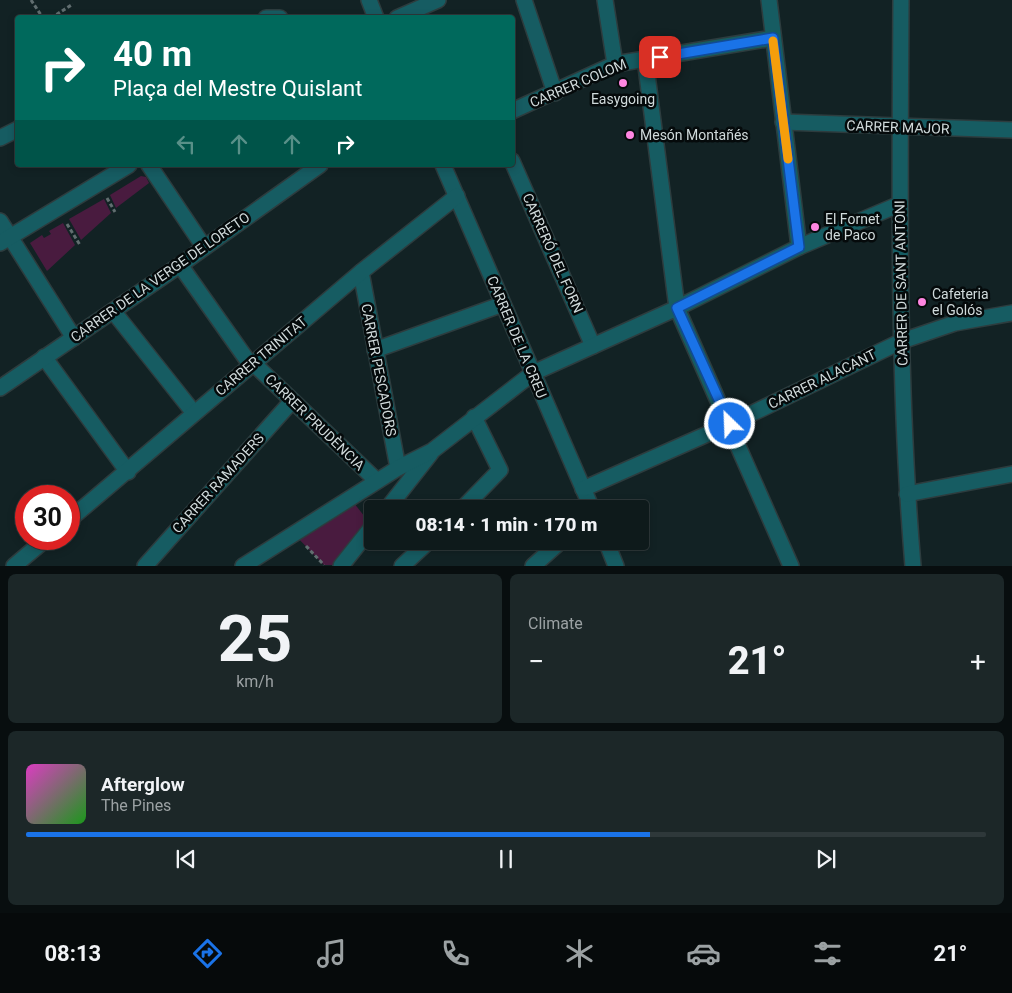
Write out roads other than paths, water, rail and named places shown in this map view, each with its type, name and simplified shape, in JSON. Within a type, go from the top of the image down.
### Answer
[{"type":"street","points":[[369,0],[375,15]]},
{"type":"street","points":[[403,15],[438,0]]},
{"type":"street","points":[[524,0],[555,93]]},
{"type":"street","points":[[605,0],[615,64]]},
{"type":"street","points":[[769,0],[799,247]]},
{"type":"street","name":"CARRER DE SANT ANTONI","points":[[901,0],[900,204],[902,341],[907,494],[913,566]]},
{"type":"street","name":"CARRER COLOM","points":[[515,110],[615,64],[773,38]]},
{"type":"street","points":[[645,60],[677,308],[730,424],[791,566]]},
{"type":"street","name":"CARRER MAJOR","points":[[783,122],[1012,130]]},
{"type":"street","points":[[0,138],[15,130]]},
{"type":"street","points":[[6,240],[125,167]]},
{"type":"street","points":[[150,167],[204,247]]},
{"type":"street","name":"CARRER DE LA VERGE DE LORETO","points":[[0,388],[44,356],[74,338],[180,265],[317,167]]},
{"type":"street","name":"CARRER DE LA CREU","points":[[444,167],[588,500]]},
{"type":"street","name":"CARRERÓ DEL FORN","points":[[515,167],[593,346]]},
{"type":"street","name":"CARRER TRINITAT","points":[[80,511],[128,472],[252,363],[361,272],[457,196]]},
{"type":"street","points":[[243,566],[398,468],[432,451],[533,373],[677,308],[799,247],[900,204]]},
{"type":"street","points":[[0,221],[6,240],[74,338]]},
{"type":"street","name":"CARRER PRUDÈNCIA","points":[[180,265],[252,363],[377,481]]},
{"type":"street","name":"CARRER PESCADORS","points":[[361,272],[398,468]]},
{"type":"street","points":[[375,350],[503,304]]},
{"type":"street","points":[[113,311],[194,413]]},
{"type":"street","name":"CARRER ALACANT","points":[[583,489],[730,424],[902,341],[955,323],[1012,312]]},
{"type":"street","points":[[44,356],[128,472]]},
{"type":"street","name":"CARRER RAMADERS","points":[[145,566],[292,401]]},
{"type":"street","points":[[471,500],[500,470],[474,417]]},
{"type":"street","points":[[394,500],[432,451]]},
{"type":"street","points":[[907,494],[1012,474]]},
{"type":"street","points":[[341,566],[364,537]]},
{"type":"street","points":[[23,563],[35,550]]},
{"type":"street","points":[[402,566],[419,550]]},
{"type":"street","points":[[533,566],[551,550]]},
{"type":"street","points":[[610,550],[616,566]]},
{"type":"place","name":"Easygoing","points":[[623,83]]},
{"type":"place","name":"Mesón Montañés","points":[[630,135]]},
{"type":"place","name":"El Fornet de Paco","points":[[815,227]]},
{"type":"place","name":"Cafeteria el Golós","points":[[922,302]]}]
